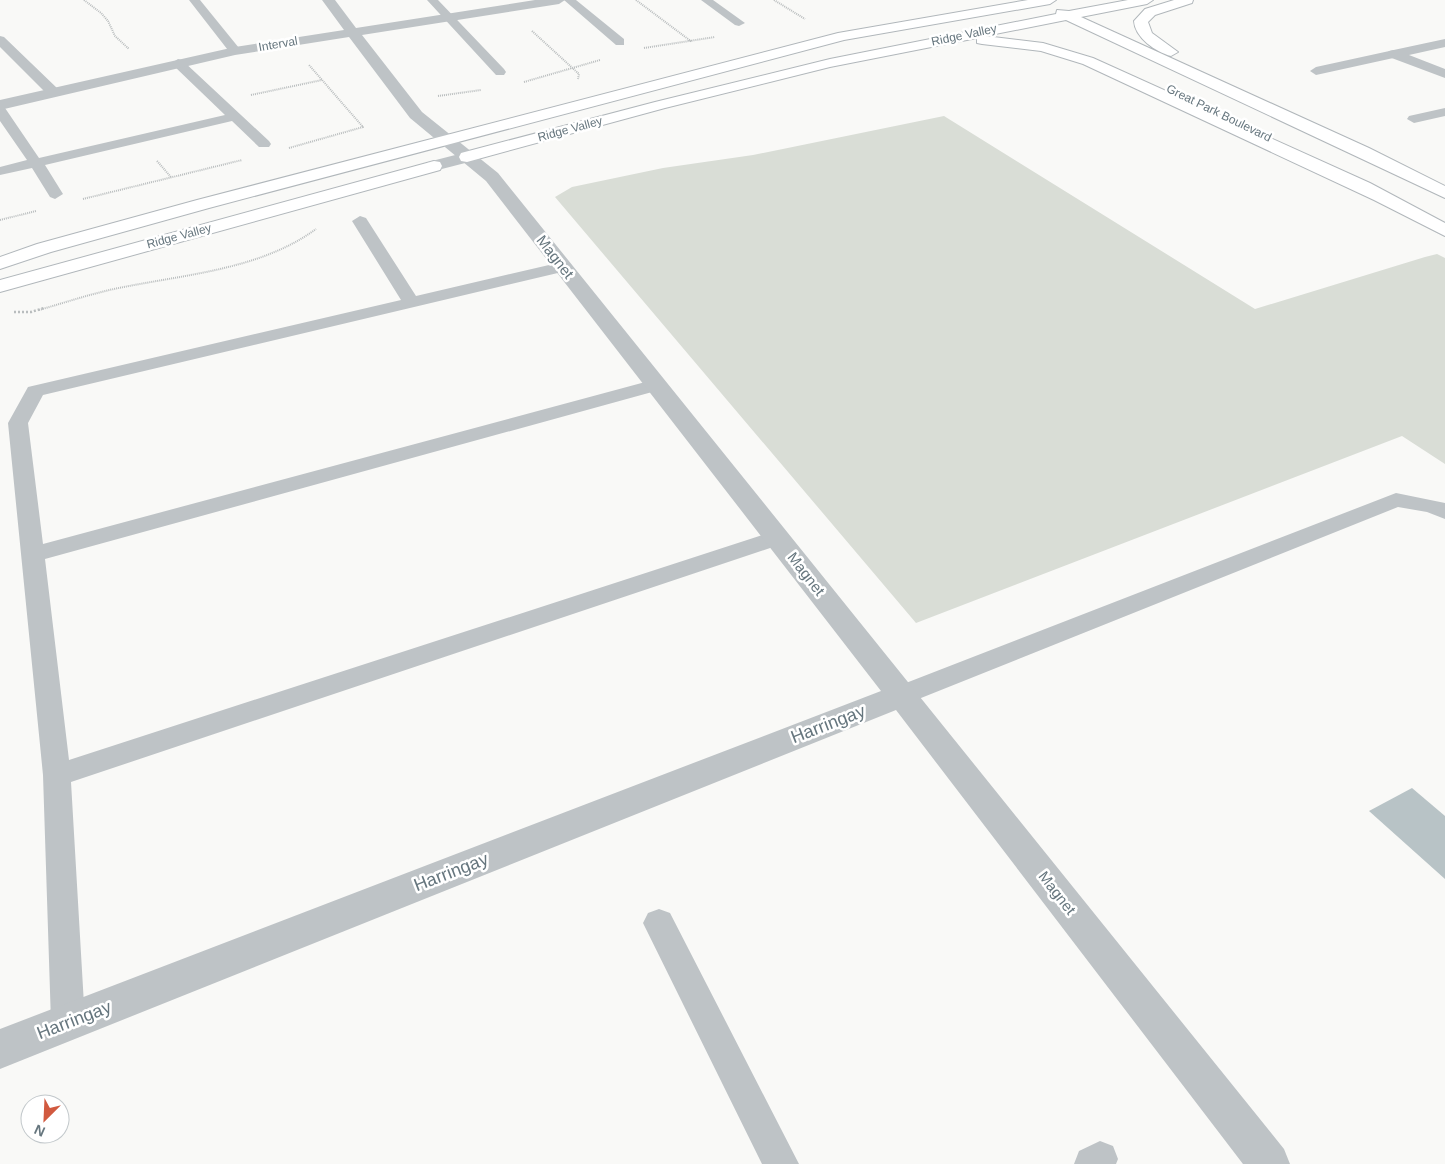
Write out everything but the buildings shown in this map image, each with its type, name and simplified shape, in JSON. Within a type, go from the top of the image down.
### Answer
[{"type":"main road","name":"Great Park Boulevard","points":[[992,0],[1029,22],[1296,151],[1445,230]]},
{"type":"main road","name":"Ridge Valley","points":[[0,263],[44,248],[456,148],[669,102],[876,53],[1147,0]]},
{"type":"main road","points":[[1186,0],[1144,17],[1140,26],[1143,32],[1178,56],[1254,92],[1362,152]]},
{"type":"main road","name":"Great Park Boulevard","points":[[1041,1],[1066,15],[1362,152],[1445,193]]},
{"type":"main road","name":"Ridge Valley","points":[[456,148],[843,36],[1041,1]]},
{"type":"main road","points":[[876,53],[974,40],[1017,43],[1057,50],[1088,61],[1380,196]]},
{"type":"main road","name":"Ridge Valley","points":[[0,286],[434,166]]},
{"type":"street","name":"Magnet","points":[[328,0],[416,115],[492,178],[902,695],[1269,1164]]},
{"type":"street","name":"Interval","points":[[0,105],[235,51],[559,0]]},
{"type":"street","points":[[1394,54],[1445,43]]},
{"type":"street","points":[[1394,54],[1445,74]]},
{"type":"street","name":"Ridge Valley","points":[[434,166],[456,148]]},
{"type":"street","name":"Harringay","points":[[0,1049],[902,695]]},
{"type":"lane","points":[[194,0],[235,51]]},
{"type":"lane","points":[[432,0],[500,72]]},
{"type":"lane","points":[[569,0],[620,42]]},
{"type":"lane","points":[[706,0],[739,23]]},
{"type":"lane","points":[[0,40],[53,92]]},
{"type":"lane","points":[[1316,71],[1394,54]]},
{"type":"lane","points":[[178,63],[264,144]]},
{"type":"lane","points":[[0,111],[55,194]]},
{"type":"lane","points":[[1414,119],[1445,112]]},
{"type":"lane","points":[[0,171],[234,117]]},
{"type":"lane","points":[[360,221],[411,302]]},
{"type":"lane","points":[[68,1022],[57,775],[18,423],[35,391],[562,267]]},
{"type":"lane","points":[[32,555],[656,385]]},
{"type":"lane","points":[[902,695],[1396,500],[1432,506],[1445,512]]},
{"type":"lane","points":[[57,775],[777,538]]},
{"type":"lane","points":[[659,923],[780,1164]]},
{"type":"path","points":[[80,0],[101,12],[108,21],[115,36],[153,69]]},
{"type":"path","points":[[636,0],[692,42]]},
{"type":"path","points":[[507,8],[579,74],[575,81]]},
{"type":"path","points":[[283,149],[362,127],[289,42]]},
{"type":"path","points":[[218,102],[322,80]]},
{"type":"path","points":[[76,201],[246,158]]},
{"type":"path","points":[[0,220],[38,211]]},
{"type":"path","points":[[10,310],[19,313],[31,312],[123,287],[200,275],[235,266],[301,240],[322,225]]},
{"type":"shaded area","points":[[944,116],[1255,309],[1425,257],[1437,254],[1445,258],[1445,464],[1402,436],[916,623],[555,197],[572,187],[663,168],[753,155]]},
{"type":"shaded area","points":[[1412,788],[1445,816],[1445,879],[1369,811]]}]
